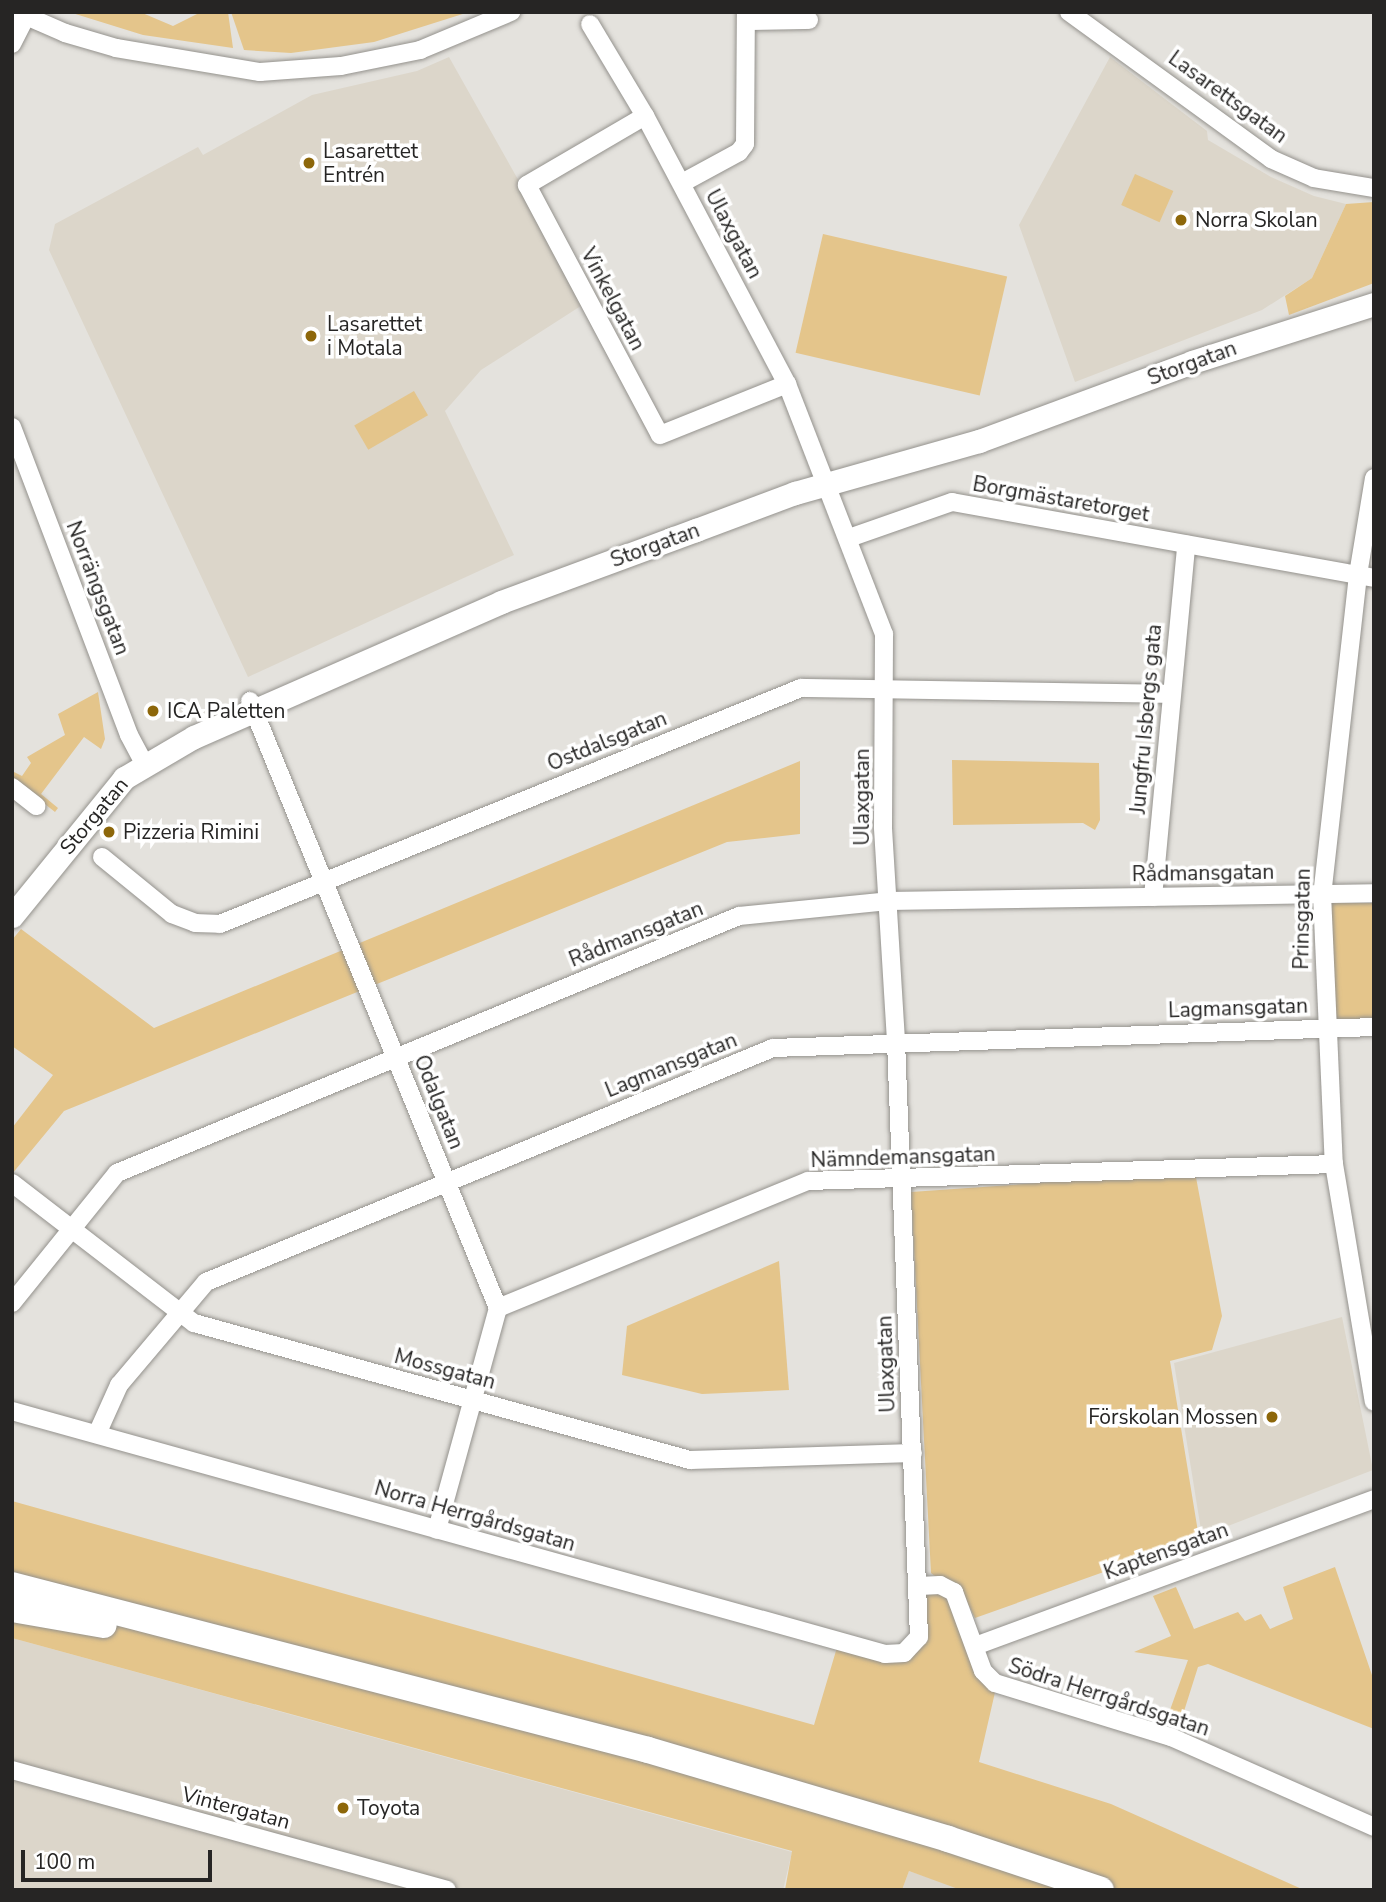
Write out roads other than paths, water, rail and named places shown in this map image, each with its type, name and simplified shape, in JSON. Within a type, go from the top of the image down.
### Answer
[{"type":"highway","points":[[12,1585],[660,1754],[935,1835],[1101,1890]]},
{"type":"highway","points":[[12,1601],[642,1765],[1052,1890]]},
{"type":"highway","points":[[12,1609],[104,1625]]},
{"type":"main road","name":"Storgatan","points":[[12,901],[102,788],[141,758],[497,593],[825,479],[1007,421],[1374,290]]},
{"type":"main road","name":"Storgatan","points":[[825,479],[1002,433],[1192,362],[1374,304]]},
{"type":"main road","name":"Storgatan","points":[[12,916],[141,758]]},
{"type":"street","points":[[12,44],[21,15],[82,39],[153,57],[260,72],[341,66],[406,53],[449,40],[511,12]]},
{"type":"street","name":"Lasarettsgatan","points":[[1069,12],[1271,159],[1314,178],[1374,188]]},
{"type":"street","points":[[682,183],[739,152],[745,144],[746,16],[809,20]]},
{"type":"street","name":"Ulaxgatan","points":[[590,24],[682,183],[787,384],[884,634],[883,827],[897,1041],[919,1637]]},
{"type":"street","name":"Vinkelgatan","points":[[645,116],[527,185],[588,301],[660,435],[787,384]]},
{"type":"street","name":"Norrängsgatan","points":[[12,427],[141,758]]},
{"type":"street","name":"Prinsgatan","points":[[1374,478],[1366,577],[1322,894],[1325,1028],[1334,1164],[1374,1402]]},
{"type":"street","name":"Borgmästaretorget","points":[[849,538],[944,502],[1366,577]]},
{"type":"street","name":"Jungfru Isbergs gata","points":[[1153,897],[1169,694],[1186,545]]},
{"type":"street","name":"Ostdalsgatan","points":[[102,857],[172,914],[205,924],[234,920],[790,691],[824,686],[1169,694]]},
{"type":"street","name":"Odalgatan","points":[[252,705],[498,1308]]},
{"type":"street","points":[[12,787],[36,806]]},
{"type":"street","name":"Rådmansgatan","points":[[12,1303],[70,1228],[117,1174],[739,916],[888,901],[1374,893]]},
{"type":"street","name":"Lagmansgatan","points":[[96,1434],[109,1400],[195,1289],[215,1277],[773,1048],[897,1041],[1374,1027]]},
{"type":"street","name":"Nämndemansgatan","points":[[498,1308],[800,1184],[901,1178],[1334,1164]]},
{"type":"street","name":"Mossgatan","points":[[12,1183],[176,1312],[194,1323],[698,1461],[913,1452]]},
{"type":"street","points":[[437,1530],[498,1308]]},
{"type":"street","name":"Norra Herrgårdsgatan","points":[[12,1412],[885,1654],[904,1653],[919,1637]]},
{"type":"street","name":"Kaptensgatan","points":[[975,1646],[1374,1499]]},
{"type":"street","name":"Södra Herrgårdsgatan","points":[[919,1586],[940,1585],[954,1592],[983,1671],[995,1683],[1171,1737],[1374,1827]]},
{"type":"street","name":"Vintergatan","points":[[12,1770],[447,1890]]},
{"type":"place","name":"Lasarettet Entrén","points":[[309,163]]},
{"type":"place","name":"Norra Skolan","points":[[1181,220]]},
{"type":"place","name":"Lasarettet i Motala","points":[[311,336]]},
{"type":"place","name":"ICA Paletten","points":[[153,711]]},
{"type":"place","name":"Pizzeria Rimini","points":[[109,832]]},
{"type":"place","name":"Förskolan Mossen","points":[[1272,1417]]},
{"type":"place","name":"Toyota","points":[[343,1808]]}]
